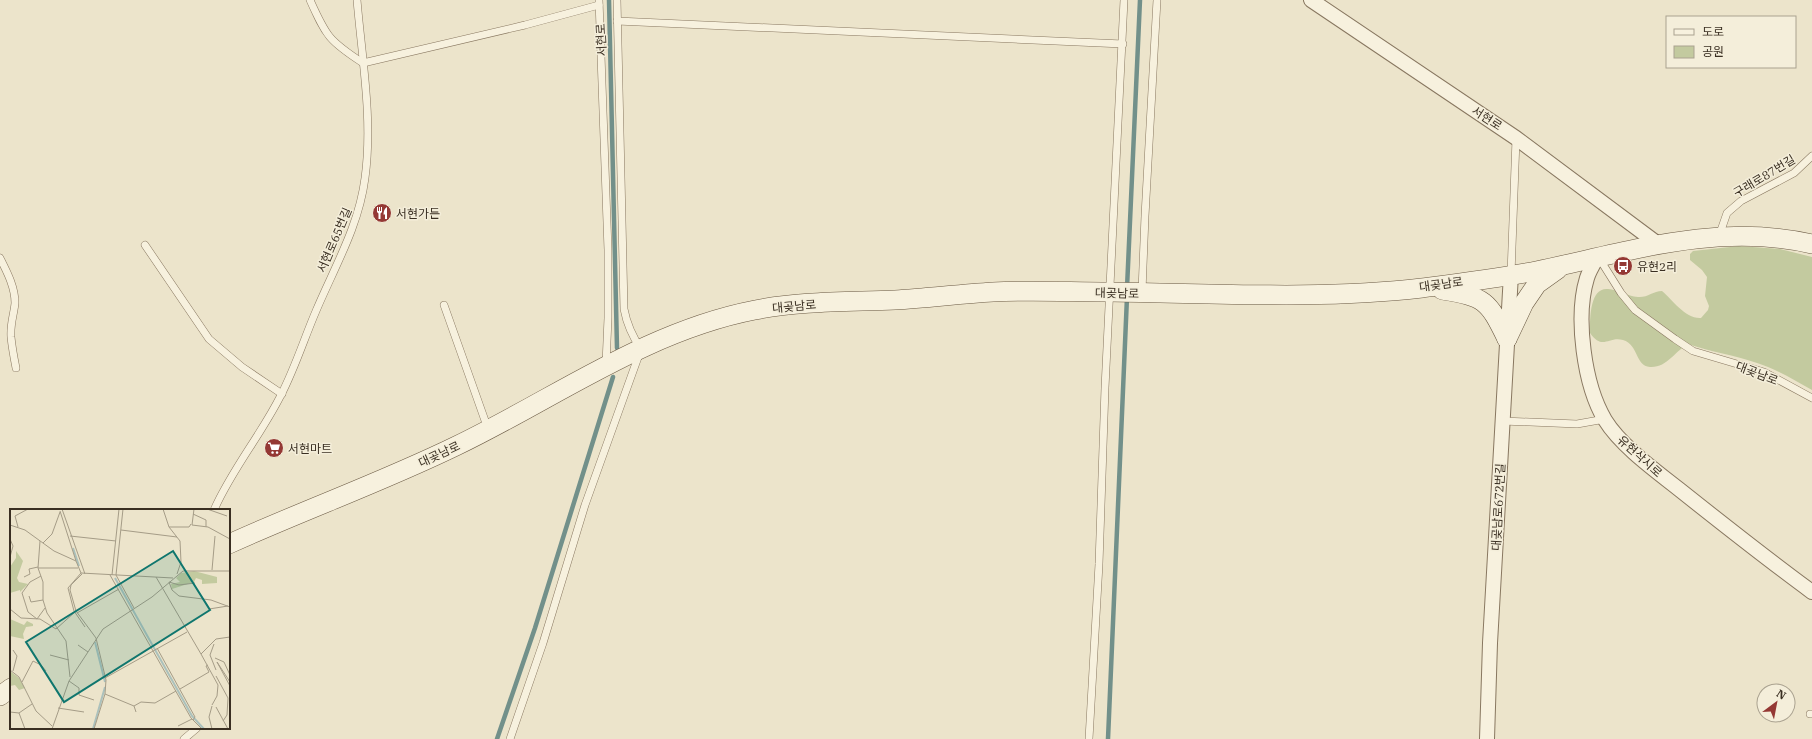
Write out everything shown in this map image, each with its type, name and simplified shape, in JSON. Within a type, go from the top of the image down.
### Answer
[{"type":"street","name":"서현로","points":[[1311,0],[1516,138],[1658,244]]},
{"type":"street","name":"대곶남로","points":[[230,544],[281,520],[413,466],[460,445],[641,349],[673,334],[720,318],[759,309],[995,292],[1315,295],[1423,287],[1534,271],[1658,244],[1718,237],[1756,235],[1786,238],[1812,244]]},
{"type":"street","name":"유현삭시로","points":[[1598,256],[1587,278],[1583,300],[1583,339],[1587,371],[1595,398],[1605,419],[1616,435],[1665,479],[1812,592]]},
{"type":"street","points":[[1508,339],[1524,303],[1537,284],[1565,264]]},
{"type":"street","name":"대곶남로672번길","points":[[1487,739],[1490,643],[1511,274]]},
{"type":"street","points":[[1423,287],[1470,294],[1482,300],[1492,310],[1508,339]]},
{"type":"street","points":[[0,696],[10,689]]},
{"type":"lane","points":[[310,0],[328,37],[339,48],[362,63],[532,23],[599,2]]},
{"type":"lane","name":"서현로65번길","points":[[214,509],[230,478],[270,416],[282,394],[314,314],[351,233],[360,206],[365,178],[368,140],[357,0]]},
{"type":"lane","points":[[510,739],[543,643],[585,505],[641,349],[631,336],[626,324],[624,309],[616,0]]},
{"type":"lane","points":[[1089,739],[1099,564],[1105,388],[1114,292],[1124,0]]},
{"type":"lane","points":[[1140,293],[1157,0]]},
{"type":"lane","name":"서현로","points":[[599,2],[603,79],[608,257],[608,318],[605,368]]},
{"type":"lane","points":[[617,21],[1123,44]]},
{"type":"lane","points":[[1511,274],[1516,138]]},
{"type":"lane","name":"구래로87번길","points":[[1718,237],[1727,213],[1736,205],[1794,173],[1812,156]]},
{"type":"lane","points":[[145,245],[209,339],[242,367],[282,394]]},
{"type":"lane","name":"대곶남로","points":[[1598,256],[1620,293],[1635,310],[1675,340],[1693,351],[1764,372],[1812,398]]},
{"type":"lane","points":[[0,258],[12,282],[14,293],[15,304],[11,320],[11,337],[16,368]]},
{"type":"lane","points":[[444,305],[488,429]]},
{"type":"lane","points":[[1503,421],[1577,424],[1605,419]]},
{"type":"lane","points":[[184,739],[196,729]]},
{"type":"green space","points":[[1739,246],[1780,249],[1812,257],[1812,390],[1764,365],[1688,344],[1661,365],[1656,367],[1645,366],[1639,359],[1632,346],[1623,340],[1618,339],[1602,342],[1590,333],[1590,321],[1594,299],[1597,293],[1608,289],[1638,297],[1662,291],[1685,312],[1701,318],[1708,310],[1709,306],[1705,296],[1707,277],[1702,270],[1690,260],[1690,254],[1693,251]]},
{"type":"waterway","points":[[609,0],[617,348]]},
{"type":"waterway","points":[[1127,288],[1140,0]]},
{"type":"waterway","points":[[1108,739],[1127,297]]},
{"type":"waterway","points":[[497,739],[535,628],[613,377]]},
{"type":"place","name":"서현가든","points":[[382,213]]},
{"type":"place","name":"유현2리","points":[[1623,266]]},
{"type":"place","name":"서현마트","points":[[274,448]]}]
